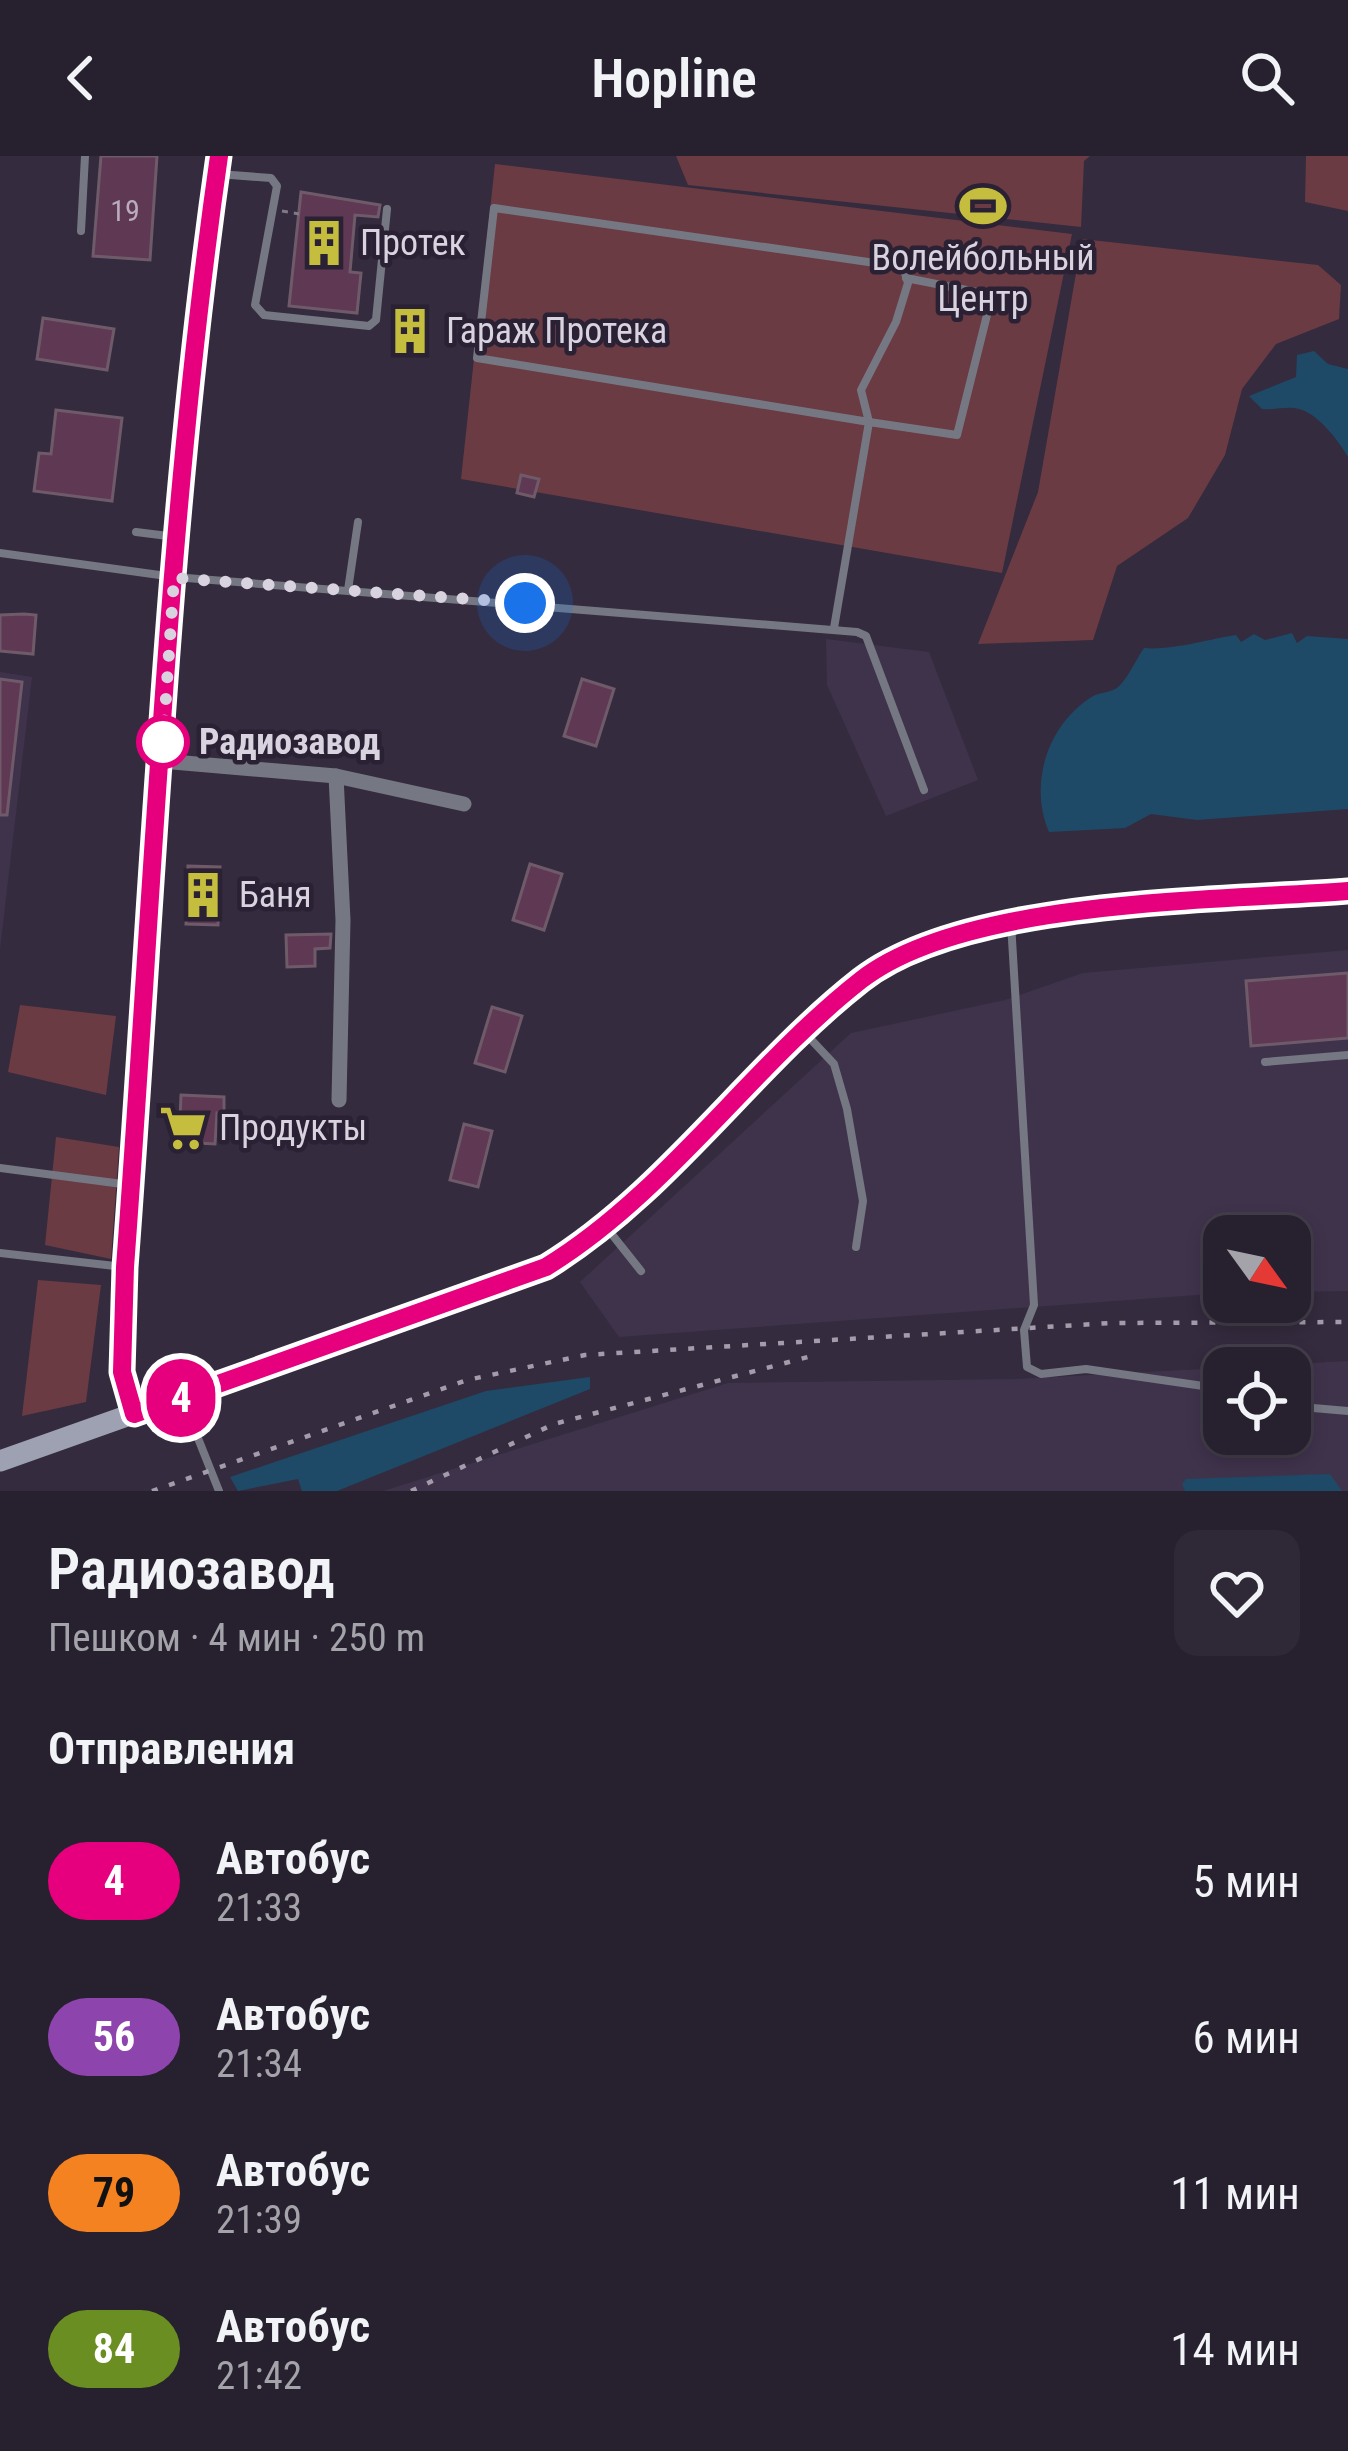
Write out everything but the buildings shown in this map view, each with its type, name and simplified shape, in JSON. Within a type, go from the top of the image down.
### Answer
[{"type":"street","points":[[134,1414],[122,1372],[125,1267],[177,538],[197,313],[218,165]]},
{"type":"street","points":[[161,761],[336,776],[464,804]]},
{"type":"street","points":[[336,776],[343,920],[339,1100]]},
{"type":"street","points":[[0,1461],[546,1267],[605,1226],[803,1031],[865,977],[971,932],[1010,921],[1348,891]]},
{"type":"lane","points":[[81,231],[86,156]]},
{"type":"lane","points":[[218,165],[271,178],[277,186],[257,312],[360,327],[376,320],[387,208]]},
{"type":"lane","points":[[834,628],[868,422],[862,390],[896,322],[906,278],[903,267],[494,208],[477,358],[868,422],[957,435],[992,296],[906,278]]},
{"type":"lane","points":[[349,590],[358,522]]},
{"type":"lane","points":[[136,532],[177,538]]},
{"type":"lane","points":[[0,553],[174,578],[834,628],[866,636],[924,790]]},
{"type":"lane","points":[[1010,921],[1034,1305],[1024,1330],[1027,1366],[1042,1374],[1086,1369],[1203,1386]]},
{"type":"lane","points":[[803,1031],[834,1064],[847,1108],[863,1201],[856,1247]]},
{"type":"lane","points":[[1265,1062],[1348,1055]]},
{"type":"lane","points":[[0,1168],[131,1185]]},
{"type":"lane","points":[[605,1226],[641,1270]]},
{"type":"lane","points":[[0,1253],[125,1267]]},
{"type":"lane","points":[[182,1397],[219,1491]]},
{"type":"lane","points":[[1311,1408],[1348,1411]]},
{"type":"path","points":[[274,209],[299,214]]},
{"type":"shaded area","name":"Волейбольный Центр","points":[[676,156],[1090,156],[1084,161],[1081,227],[688,185]]},
{"type":"shaded area","points":[[1306,156],[1348,156],[1348,211],[1305,202]]},
{"type":"shaded area","points":[[495,164],[1072,234],[1002,573],[461,479]]},
{"type":"shaded area","points":[[1082,239],[1318,265],[1341,285],[1339,319],[1276,344],[1242,389],[1225,455],[1188,518],[1117,566],[1093,640],[978,644],[1038,492]]},
{"type":"shaded area","points":[[826,639],[929,652],[978,780],[886,816],[827,685]]},
{"type":"shaded area","points":[[0,672],[32,677],[0,949]]},
{"type":"shaded area","points":[[1348,950],[1348,1291],[1311,1292],[1311,1215],[1203,1215],[1203,1295],[619,1337],[580,1282],[851,1033],[1005,1000],[1083,973]]},
{"type":"shaded area","points":[[20,1005],[116,1016],[106,1095],[8,1072]]},
{"type":"shaded area","points":[[56,1137],[119,1147],[111,1259],[45,1245]]},
{"type":"shaded area","points":[[38,1280],[101,1285],[86,1402],[22,1416]]},
{"type":"shaded area","points":[[1348,1361],[1348,1491],[383,1491],[728,1383],[1017,1379],[1203,1369],[1203,1455],[1311,1455],[1311,1363]]},
{"type":"water","points":[[1314,351],[1328,364],[1348,369],[1348,457],[1310,414],[1294,408],[1262,409],[1249,396],[1296,377],[1297,355]]},
{"type":"water","points":[[1292,633],[1297,643],[1307,636],[1348,639],[1348,809],[1197,820],[1151,814],[1125,828],[1049,832],[1041,796],[1052,741],[1075,710],[1121,684],[1144,648],[1236,635],[1241,642],[1254,634],[1265,640]]},
{"type":"water","points":[[590,1377],[590,1389],[337,1491],[302,1491],[298,1479],[238,1491],[230,1477],[486,1391]]},
{"type":"water","points":[[1330,1474],[1342,1491],[1185,1491],[1182,1484],[1186,1479]]},
{"type":"railway","points":[[152,1491],[467,1380],[585,1355],[1111,1323],[1348,1322]]},
{"type":"railway","points":[[411,1491],[554,1424],[808,1357]]},
{"type":"bus line","name":"4","points":[[219,156],[197,313],[174,578],[125,1267],[122,1372],[134,1414],[546,1267],[605,1226],[803,1031],[865,977],[891,963],[994,924],[1093,910],[1348,891]]},
{"type":"place","name":"Волейбольный Центр","points":[[983,206]]},
{"type":"place","name":"Протек","points":[[324,243]]},
{"type":"place","name":"Гараж Протека","points":[[410,331]]},
{"type":"place","name":"Радиозавод","points":[[163,742]]},
{"type":"place","name":"Баня","points":[[203,895]]},
{"type":"place","name":"Продукты","points":[[183,1128]]},
{"type":"route","points":[[163,742],[174,578],[525,603]]}]
